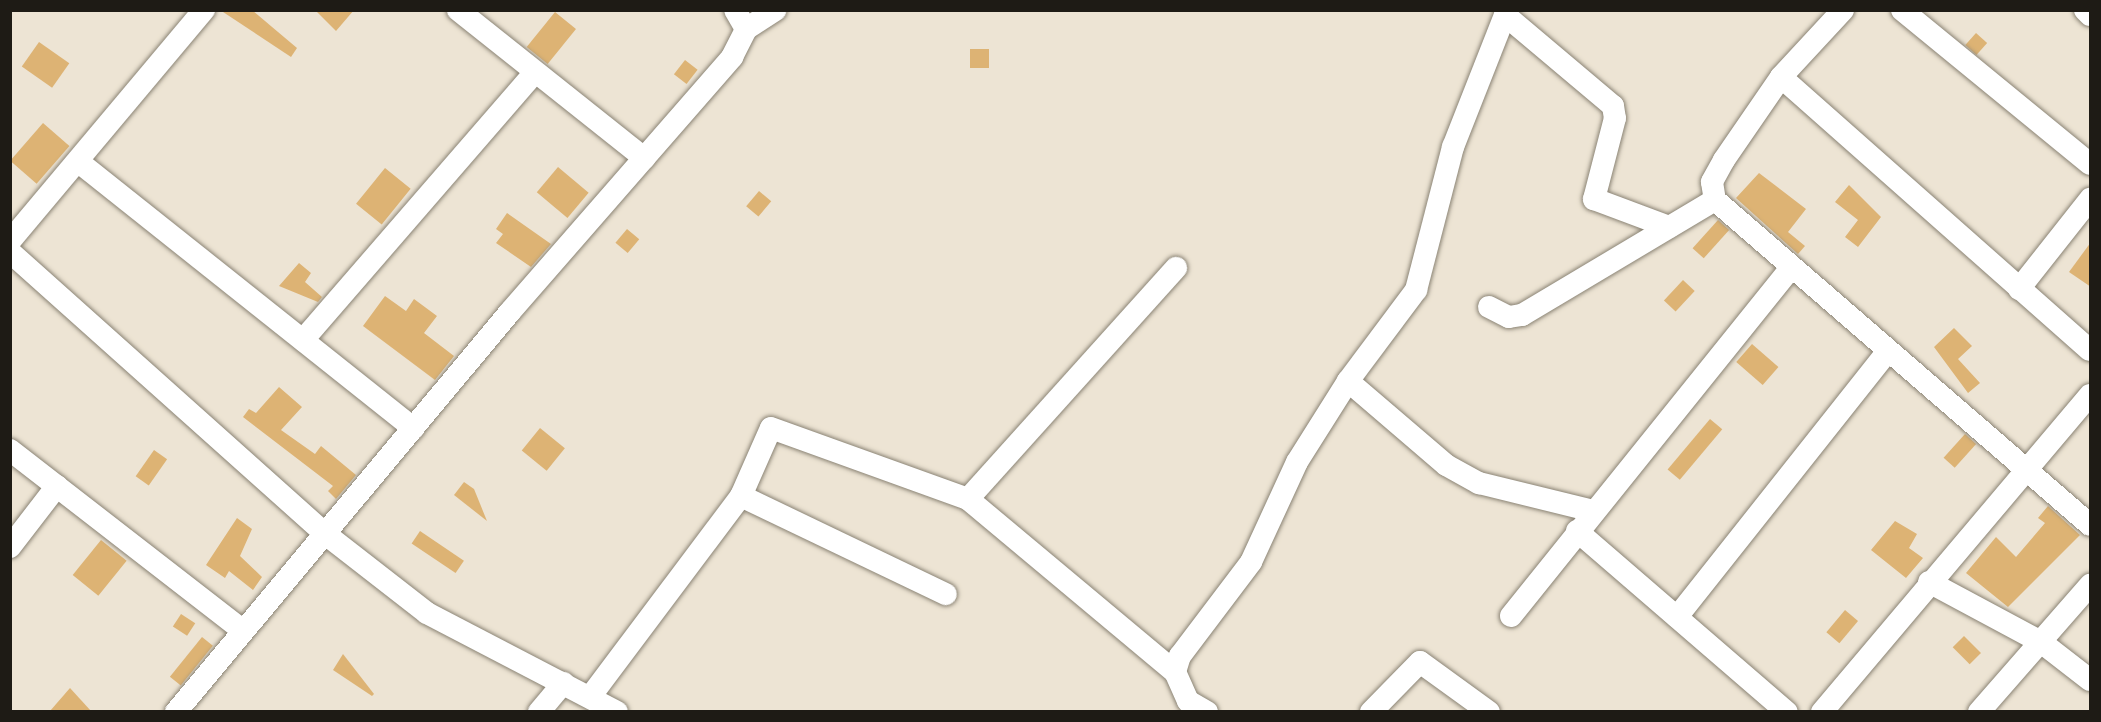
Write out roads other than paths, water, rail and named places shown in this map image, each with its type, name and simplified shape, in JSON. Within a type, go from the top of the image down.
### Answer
[{"type":"street","points":[[10,241],[80,163],[204,10]]},
{"type":"street","points":[[458,10],[644,158]]},
{"type":"street","points":[[176,711],[243,631],[328,536],[413,428],[732,57],[741,20],[775,10]]},
{"type":"street","points":[[1844,10],[1781,77],[1724,160],[1712,182],[1715,200],[2025,472],[2091,525]]},
{"type":"street","points":[[1902,10],[2091,164]]},
{"type":"street","points":[[2085,10],[2091,15]]},
{"type":"street","points":[[1175,672],[1180,656],[1251,562],[1297,462],[1348,381],[1416,290],[1453,147],[1506,13],[1613,105],[1615,118],[1594,199],[1669,227]]},
{"type":"street","points":[[303,340],[535,72]]},
{"type":"street","points":[[1781,77],[2019,289],[2091,350]]},
{"type":"street","points":[[80,163],[413,428]]},
{"type":"street","points":[[2019,289],[2091,199]]},
{"type":"street","points":[[1489,308],[1509,317],[1522,315],[1715,200]]},
{"type":"street","points":[[10,252],[328,536],[427,613],[617,711]]},
{"type":"street","points":[[1510,615],[1791,267]]},
{"type":"street","points":[[968,499],[1176,268]]},
{"type":"street","points":[[1677,617],[1888,351]]},
{"type":"street","points":[[1348,381],[1446,465],[1479,483],[1593,511]]},
{"type":"street","points":[[1822,711],[1929,582],[2091,395]]},
{"type":"street","points":[[590,697],[741,496],[771,428],[968,499],[1175,672],[1188,701],[1207,711]]},
{"type":"street","points":[[10,450],[243,631]]},
{"type":"street","points":[[10,547],[57,486]]},
{"type":"street","points":[[741,496],[946,594]]},
{"type":"street","points":[[1577,531],[1787,711]]},
{"type":"street","points":[[1929,582],[2041,642],[2091,680]]},
{"type":"street","points":[[1980,711],[2091,585]]},
{"type":"street","points":[[1371,711],[1419,662],[1489,711]]},
{"type":"street","points":[[539,711],[563,683]]}]
